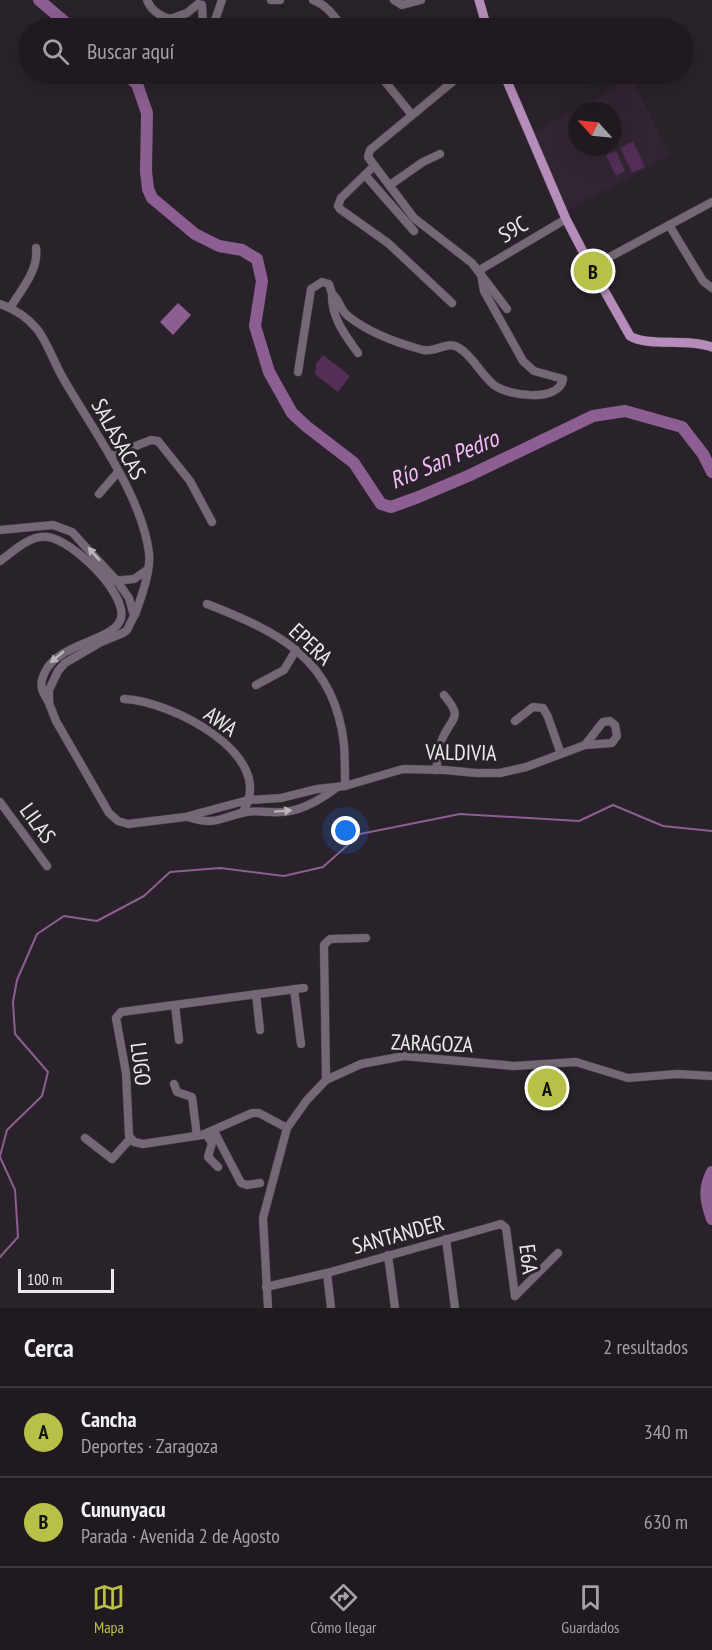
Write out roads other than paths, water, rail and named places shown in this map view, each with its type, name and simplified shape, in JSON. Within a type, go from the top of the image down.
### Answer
[{"type":"main road","points":[[479,0],[484,18]]},
{"type":"main road","points":[[508,84],[566,219],[626,329],[635,339],[648,342],[687,341],[712,347]]},
{"type":"street","points":[[147,0],[157,14],[167,18]]},
{"type":"street","points":[[216,18],[222,0]]},
{"type":"street","points":[[271,0],[280,0]]},
{"type":"street","points":[[313,0],[322,4],[335,18]]},
{"type":"street","points":[[394,0],[402,5],[422,0]]},
{"type":"street","points":[[173,18],[187,13],[198,4],[203,8],[201,18]]},
{"type":"street","points":[[387,84],[412,115]]},
{"type":"street","points":[[450,84],[370,150],[368,157],[414,218],[472,263],[507,309]]},
{"type":"street","points":[[390,185],[423,162],[440,154]]},
{"type":"street","points":[[374,166],[341,198],[340,209],[388,243],[452,303]]},
{"type":"street","points":[[365,175],[414,231]]},
{"type":"street","points":[[591,267],[712,202]]},
{"type":"street","name":"S9C","points":[[480,272],[566,219]]},
{"type":"street","points":[[669,225],[703,281],[712,288]]},
{"type":"street","points":[[10,308],[34,268],[36,248]]},
{"type":"street","points":[[332,294],[347,316],[360,327],[378,335],[428,351],[450,345],[460,348],[486,378],[502,391],[527,396],[556,389],[561,385],[563,379],[534,371],[523,361],[484,291],[480,272]]},
{"type":"street","points":[[298,372],[311,288],[322,282],[329,284],[333,310],[339,325],[358,353]]},
{"type":"street","name":"SALASACAS","points":[[0,304],[28,320],[39,331],[62,377],[110,456],[141,517],[150,556],[142,596],[134,616]]},
{"type":"street","points":[[110,456],[152,440],[158,441],[190,481],[212,522]]},
{"type":"street","points":[[99,494],[118,472]]},
{"type":"street","points":[[0,530],[53,525],[72,532],[81,540],[129,598],[134,616],[127,630],[100,639]]},
{"type":"street","points":[[0,561],[23,544],[37,538],[47,537],[67,545],[107,582],[121,610],[121,618],[115,628],[100,639]]},
{"type":"street","points":[[107,582],[134,579],[147,570]]},
{"type":"street","name":"EPERA","points":[[207,604],[258,625],[296,650],[317,670],[335,705],[344,744],[345,786]]},
{"type":"street","name":"VALDIVIA","points":[[100,639],[65,663],[49,690],[49,703],[56,722],[109,813],[118,821],[128,824],[185,817],[248,800],[281,798],[317,789],[336,788],[403,769],[500,772],[526,767],[585,745]]},
{"type":"street","points":[[256,684],[284,670],[296,650]]},
{"type":"street","points":[[436,770],[442,738],[453,723],[455,716],[453,706],[444,695]]},
{"type":"street","name":"AWA","points":[[124,699],[142,701],[193,721],[225,742],[237,756],[247,775],[248,800]]},
{"type":"street","points":[[515,721],[533,707],[543,708],[561,754]]},
{"type":"street","name":"VALDIVIA","points":[[185,817],[204,822],[215,822],[242,813],[292,811],[326,796],[336,788]]},
{"type":"street","points":[[242,813],[248,800]]},
{"type":"street","name":"LILAS","points":[[0,802],[47,866]]},
{"type":"street","points":[[326,1080],[324,945],[330,939],[366,938]]},
{"type":"street","name":"LUGO","points":[[130,1139],[126,1073],[117,1016],[121,1012],[304,988]]},
{"type":"street","points":[[294,989],[301,1044]]},
{"type":"street","points":[[256,994],[260,1030]]},
{"type":"street","points":[[175,1005],[179,1040]]},
{"type":"street","name":"ZARAGOZA","points":[[268,1308],[263,1218],[287,1128],[307,1100],[326,1080],[361,1064],[405,1056],[514,1066],[576,1062],[628,1078],[677,1074],[712,1076]]},
{"type":"street","points":[[174,1084],[177,1092],[192,1097],[197,1136]]},
{"type":"street","points":[[85,1138],[112,1159],[130,1139],[137,1144],[143,1144],[197,1136],[256,1113],[287,1128]]},
{"type":"street","points":[[210,1132],[212,1143],[208,1157],[218,1167]]},
{"type":"street","points":[[210,1132],[242,1183],[247,1185],[260,1183]]},
{"type":"street","name":"SANTANDER","points":[[266,1287],[327,1273],[501,1224],[506,1228]]},
{"type":"street","name":"E6A","points":[[506,1228],[515,1296],[558,1253]]},
{"type":"street","points":[[446,1239],[455,1308]]},
{"type":"street","points":[[388,1254],[395,1308]]},
{"type":"street","points":[[327,1273],[331,1308]]},
{"type":"waterway","name":"Río San Pedro","points":[[39,0],[60,18]]},
{"type":"waterway","name":"Río San Pedro","points":[[137,84],[147,113],[146,171],[148,189],[152,198],[195,234],[219,246],[242,250],[257,259],[262,281],[255,326],[269,372],[292,413],[354,463],[381,504],[391,507],[416,498],[468,476],[593,416],[625,411],[682,427],[703,454],[712,472]]},
{"type":"waterway","points":[[0,1156],[7,1130],[42,1096],[48,1072],[15,1034],[13,1002],[17,980],[37,934],[64,916],[97,921],[144,896],[170,872],[220,868],[284,876],[323,867],[360,834],[460,814],[579,821],[613,805],[663,826],[712,831]]},
{"type":"waterway","points":[[0,1157],[15,1190],[18,1237],[0,1257]]},
{"type":"waterway","name":"Río San Pedro","points":[[712,1172],[707,1184],[706,1196],[712,1219]]},
{"type":"place","name":"Cununyacu","points":[[593,271]]},
{"type":"place","name":"Cancha","points":[[547,1088]]}]
